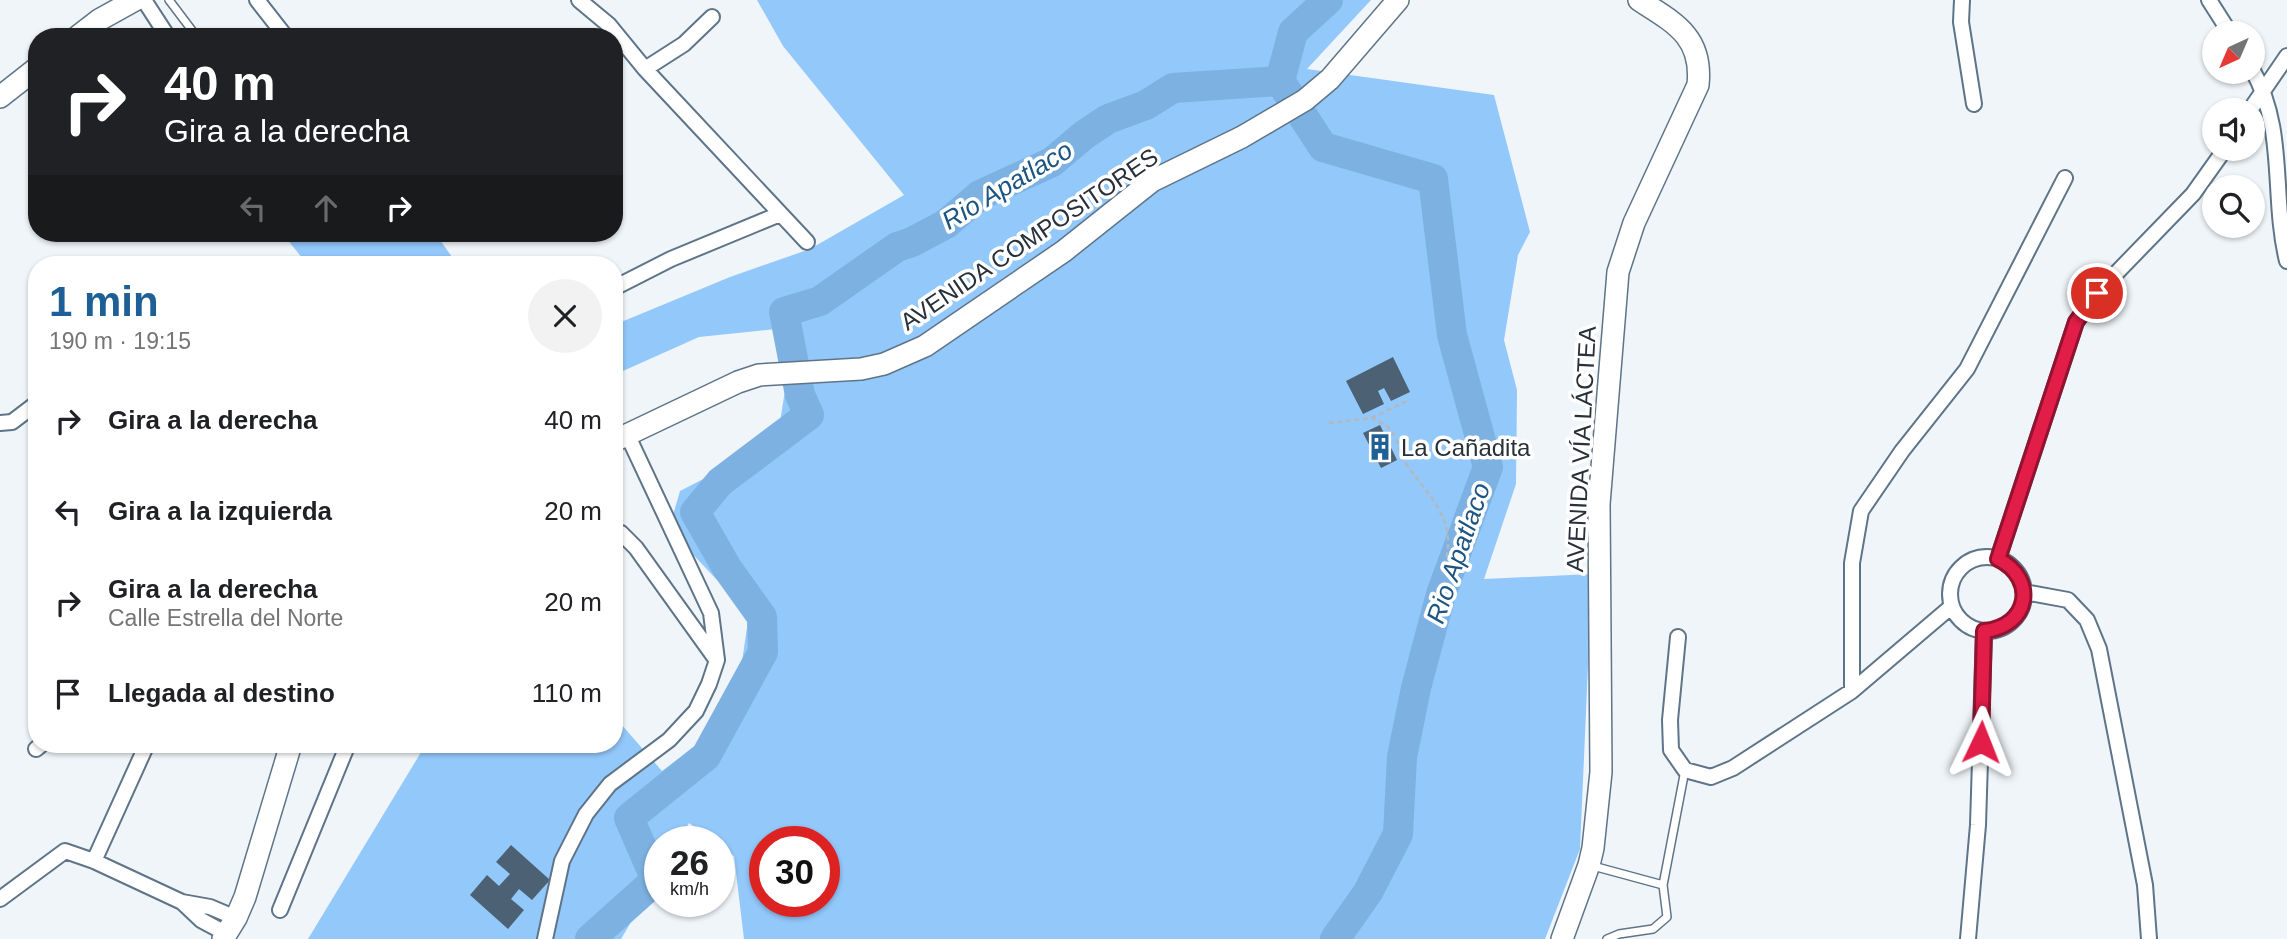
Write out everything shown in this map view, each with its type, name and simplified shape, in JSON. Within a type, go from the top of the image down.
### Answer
[{"type":"street","points":[[89,28],[135,0]]},
{"type":"street","points":[[144,0],[162,28]]},
{"type":"street","points":[[257,0],[279,28]]},
{"type":"street","points":[[579,0],[611,28]]},
{"type":"street","name":"AVENIDA COMPOSITORES","points":[[623,437],[737,382],[759,375],[861,369],[884,364],[925,346],[1064,251],[1153,181],[1242,137],[1305,100],[1330,79],[1398,0]]},
{"type":"street","name":"AVENIDA VÍA LÁCTEA","points":[[1562,939],[1590,865],[1601,772],[1600,504],[1618,272],[1634,223],[1699,85],[1700,70],[1696,53],[1687,34],[1639,0]]},
{"type":"street","points":[[1962,0],[1961,22],[1974,104]]},
{"type":"street","points":[[2208,0],[2222,21]]},
{"type":"street","points":[[645,69],[684,44],[712,17]]},
{"type":"street","points":[[623,42],[807,242]]},
{"type":"street","points":[[2258,98],[2287,56]]},
{"type":"street","points":[[0,97],[28,75]]},
{"type":"street","points":[[2261,84],[2279,147],[2280,198],[2287,261]]},
{"type":"street","points":[[1998,559],[2076,322],[2097,293],[2193,194],[2216,161]]},
{"type":"street","points":[[1852,691],[1852,563],[1861,512],[1902,451],[1967,369],[2065,178]]},
{"type":"street","points":[[623,283],[671,259],[780,214]]},
{"type":"street","points":[[0,423],[12,422],[28,410]]},
{"type":"street","points":[[545,939],[562,861],[586,814],[610,783],[669,740],[696,711],[717,660],[711,613],[623,442]]},
{"type":"street","points":[[623,535],[636,548],[717,660]]},
{"type":"street","points":[[1986,557],[1998,559],[2016,571],[2024,592],[2017,616],[2008,625],[1984,631],[1964,623],[1952,606],[1950,595],[1951,583],[1964,564],[1986,557]]},
{"type":"street","points":[[2024,592],[2068,600],[2087,620],[2099,649],[2145,885],[2149,939]]},
{"type":"street","points":[[1678,637],[1670,720],[1671,750],[1685,769],[1711,777],[1733,768],[1852,691],[1952,606]]},
{"type":"street","points":[[1968,939],[1978,825],[1984,631]]},
{"type":"street","points":[[94,861],[144,753]]},
{"type":"street","points":[[0,898],[65,850],[182,902],[209,907],[228,930],[244,897],[288,753]]},
{"type":"street","points":[[280,910],[344,753]]},
{"type":"lane","points":[[169,0],[190,28]]},
{"type":"lane","points":[[1607,939],[1619,934],[1653,929],[1667,917],[1663,884],[1685,769]]},
{"type":"lane","points":[[1590,865],[1663,884]]},
{"type":"path","points":[[1329,423],[1371,418],[1406,401]]},
{"type":"path","points":[[1371,418],[1390,428],[1405,462],[1428,490],[1444,520],[1449,539],[1448,557],[1442,572]]},
{"type":"shaded area","points":[[757,0],[1371,0],[1307,69],[1494,95],[1530,232],[1518,255],[1504,340],[1517,390],[1516,484],[1484,579],[1592,574],[1580,849],[1545,939],[744,939],[735,864],[735,826],[693,826],[689,823],[687,826],[644,826],[644,900],[621,939],[308,939],[421,753],[623,753],[623,726],[662,771],[734,716],[749,614],[669,529],[680,491],[777,441],[795,327],[699,337],[623,371],[623,321],[730,277],[810,249],[904,195],[783,46]]},
{"type":"shaded area","points":[[289,242],[441,242],[451,256],[301,256]]},
{"type":"building","points":[[1393,357],[1410,392],[1391,401],[1384,388],[1378,391],[1384,404],[1363,414],[1346,381]]},
{"type":"building","name":"La Cañadita","points":[[1380,425],[1397,460],[1381,468],[1363,433]]},
{"type":"building","points":[[511,845],[550,880],[532,900],[519,889],[511,899],[524,910],[508,929],[470,895],[487,875],[499,886],[510,874],[496,862]]},
{"type":"waterway","name":"Rio Apatlaco","points":[[1328,0],[1293,32],[1280,81],[1323,147],[1433,179],[1452,335],[1488,467],[1441,594],[1416,688],[1402,757],[1398,834],[1368,892],[1335,939]]},
{"type":"waterway","points":[[590,939],[656,880],[629,818],[706,756],[763,652],[762,617],[727,568],[695,512],[720,482],[809,415],[800,395],[784,312],[820,301],[897,247],[946,224],[980,195],[1052,162],[1108,119],[1146,105],[1173,88],[1280,81]]},
{"type":"place","name":"La Cañadita","points":[[1380,447]]},
{"type":"route","points":[[1981,742],[1984,631],[2008,625],[2017,616],[2024,592],[2016,571],[1998,559],[2076,322],[2097,293]]}]
